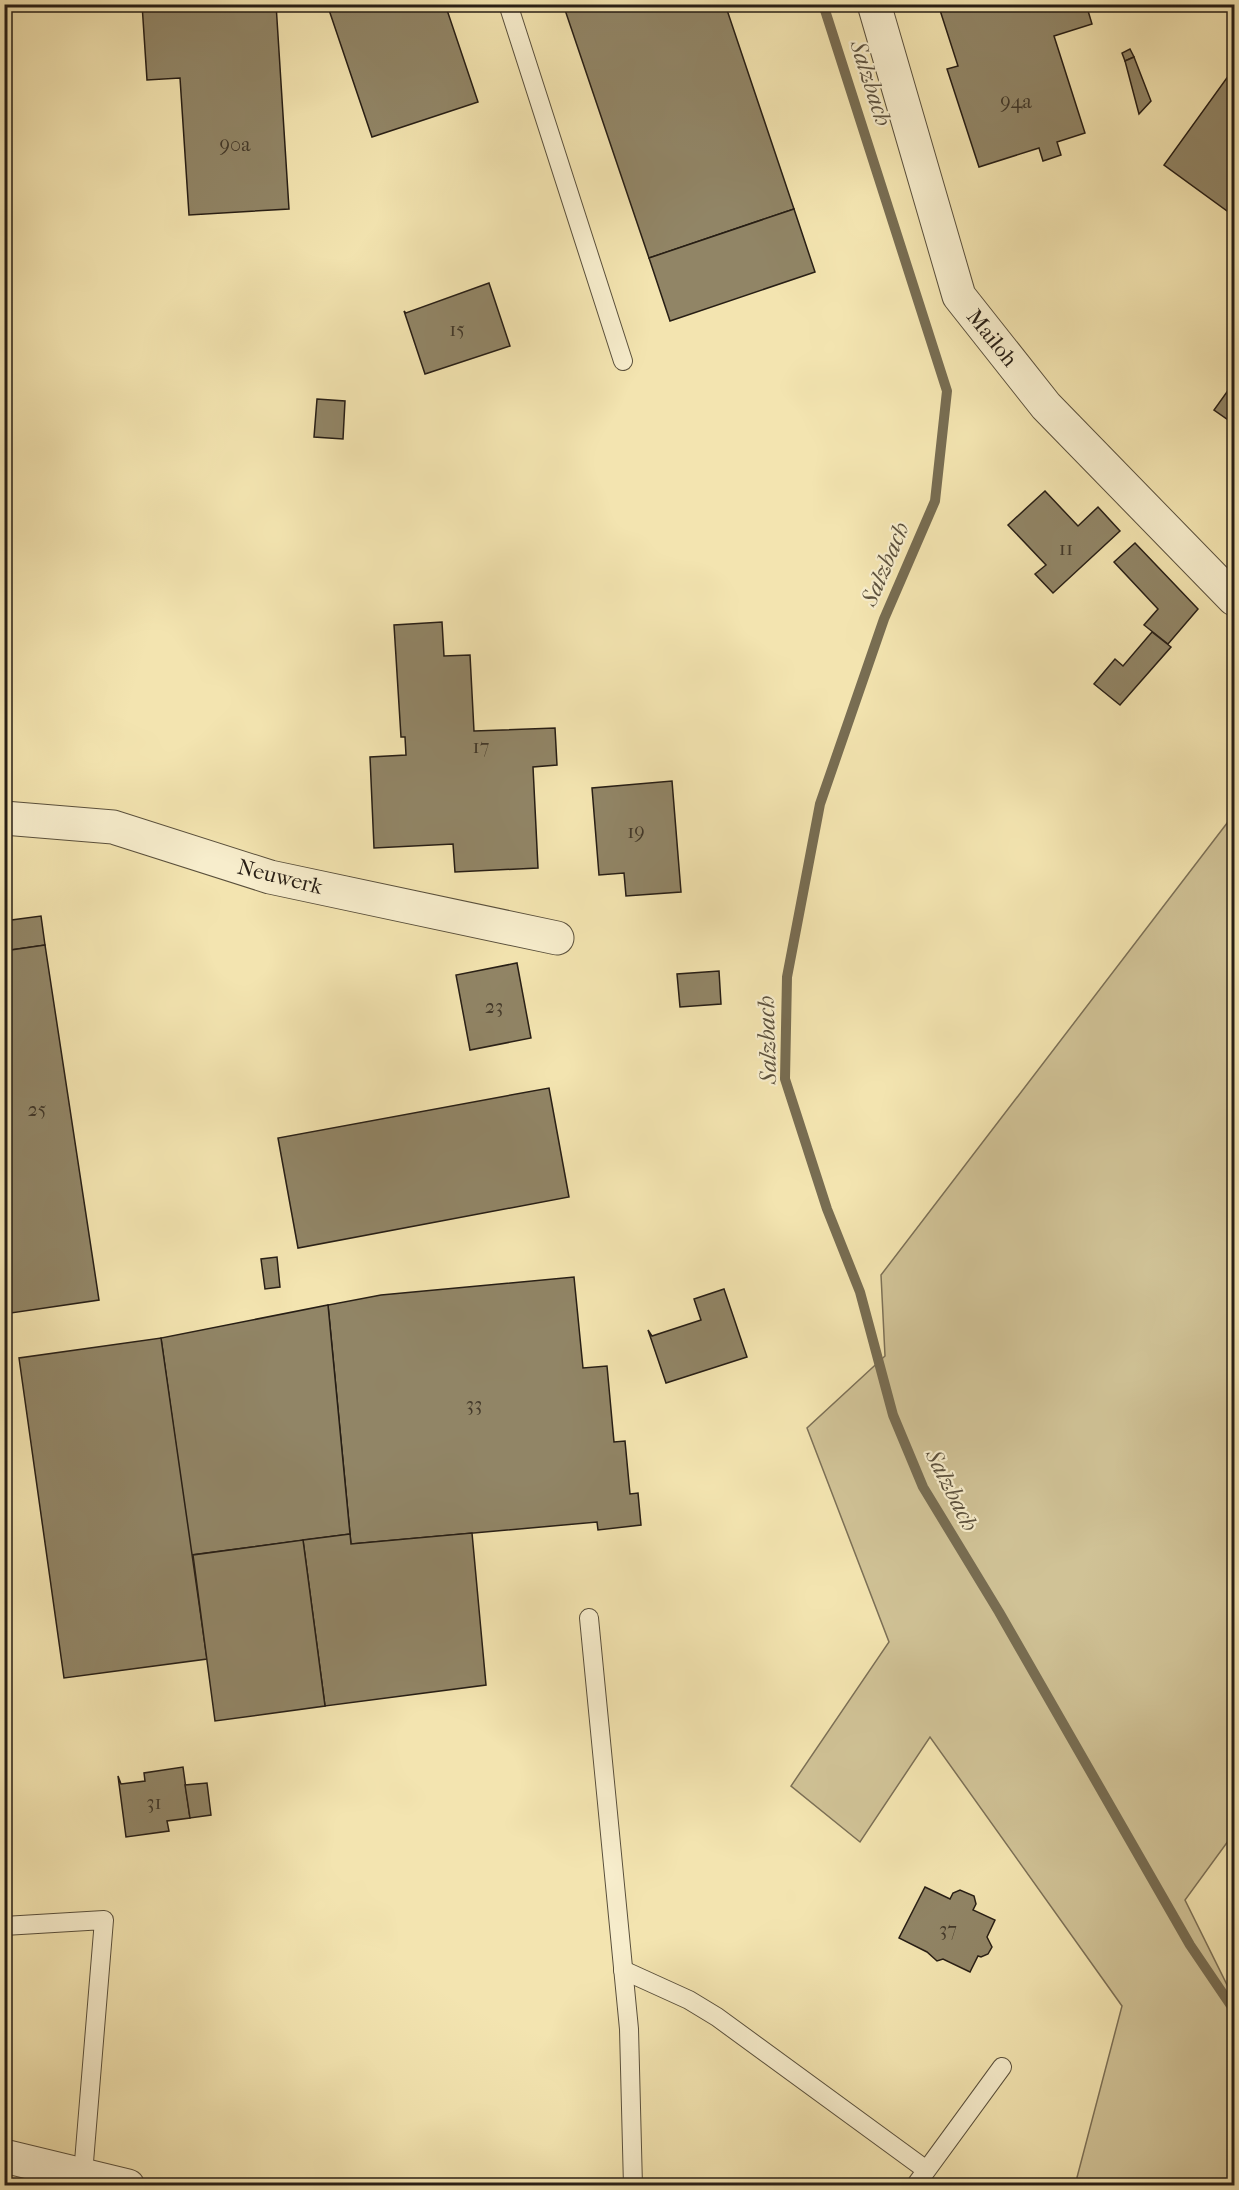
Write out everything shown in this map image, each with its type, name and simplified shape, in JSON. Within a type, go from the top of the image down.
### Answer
[{"type":"street","name":"Mailoh","points":[[873,4],[958,296],[1046,406],[1234,599]]},
{"type":"street","name":"Neuwerk","points":[[4,818],[113,827],[270,877],[557,938]]},
{"type":"street","points":[[4,2156],[128,2186]]},
{"type":"lane","points":[[508,4],[623,361]]},
{"type":"lane","points":[[589,1618],[629,2029],[633,2186]]},
{"type":"lane","points":[[4,1926],[104,1920],[82,2174]]},
{"type":"lane","points":[[623,1970],[689,2000],[717,2017],[926,2169]]},
{"type":"lane","points":[[915,2186],[1002,2067]]},
{"type":"shaded area","points":[[1234,814],[1234,1833],[1185,1900],[1234,1999],[1234,2185],[1075,2185],[1122,2006],[930,1737],[860,1842],[791,1786],[889,1642],[807,1428],[885,1356],[881,1275]]},
{"type":"building","points":[[142,4],[276,4],[289,209],[189,215],[180,78],[147,80]]},
{"type":"building","points":[[327,4],[445,4],[478,102],[372,137]]},
{"type":"building","points":[[563,4],[725,4],[794,209],[649,258]]},
{"type":"building","points":[[938,4],[1086,4],[1092,24],[1054,36],[1085,133],[1057,142],[1061,155],[1043,161],[1039,148],[979,167],[947,69],[958,66]]},
{"type":"building","points":[[1130,49],[1134,57],[1125,61],[1122,53]]},
{"type":"building","points":[[1134,57],[1151,101],[1139,114],[1125,61]]},
{"type":"building","points":[[1234,68],[1234,216],[1164,165]]},
{"type":"building","points":[[794,209],[815,272],[670,321],[649,258]]},
{"type":"building","points":[[489,283],[510,346],[425,374],[404,311],[406,313]]},
{"type":"building","points":[[1234,382],[1234,424],[1214,410]]},
{"type":"building","points":[[317,399],[345,401],[343,439],[314,437]]},
{"type":"building","points":[[1045,491],[1078,526],[1098,507],[1120,531],[1053,593],[1035,574],[1046,565],[1008,525]]},
{"type":"building","points":[[1135,543],[1198,609],[1168,644],[1144,625],[1158,609],[1114,562]]},
{"type":"building","points":[[442,622],[444,656],[470,655],[474,731],[555,728],[557,765],[533,767],[538,868],[455,872],[453,844],[374,848],[370,757],[406,755],[405,737],[401,737],[394,625]]},
{"type":"building","points":[[1152,632],[1171,647],[1120,705],[1094,684],[1115,659],[1123,666]]},
{"type":"building","points":[[672,781],[681,892],[626,896],[624,873],[599,875],[592,788]]},
{"type":"building","points":[[41,916],[45,945],[4,951],[4,921]]},
{"type":"building","points":[[45,945],[99,1300],[11,1313],[4,1268],[4,951]]},
{"type":"building","points":[[517,963],[531,1038],[470,1050],[456,975]]},
{"type":"building","points":[[719,971],[721,1004],[680,1007],[677,974]]},
{"type":"building","points":[[549,1088],[569,1197],[298,1248],[278,1138]]},
{"type":"building","points":[[277,1257],[280,1287],[265,1289],[261,1259]]},
{"type":"building","points":[[574,1277],[583,1368],[607,1366],[614,1442],[625,1441],[630,1494],[638,1493],[641,1525],[598,1530],[597,1522],[351,1544],[328,1305],[381,1295]]},
{"type":"building","points":[[724,1289],[747,1357],[666,1383],[648,1330],[652,1336],[701,1320],[694,1299]]},
{"type":"building","points":[[328,1305],[350,1534],[191,1555],[161,1338]]},
{"type":"building","points":[[161,1338],[207,1659],[64,1678],[19,1358]]},
{"type":"building","points":[[472,1533],[486,1685],[325,1706],[303,1540],[350,1534],[351,1544]]},
{"type":"building","points":[[303,1540],[325,1706],[215,1721],[193,1555]]},
{"type":"building","points":[[183,1767],[190,1818],[167,1821],[169,1831],[126,1837],[118,1776],[121,1784],[145,1781],[144,1773]]},
{"type":"building","points":[[207,1783],[211,1815],[190,1818],[185,1785]]},
{"type":"building","points":[[925,1887],[950,1899],[953,1893],[960,1890],[974,1896],[976,1904],[973,1910],[995,1920],[987,1937],[992,1947],[988,1954],[978,1956],[970,1972],[943,1959],[937,1961],[927,1952],[899,1938]]},
{"type":"waterway","name":"Salzbach","points":[[823,4],[947,391],[935,501],[884,619],[820,804],[787,977],[785,1079],[827,1209],[860,1292],[893,1415],[923,1487],[999,1612],[1190,1945],[1234,2010]]}]
